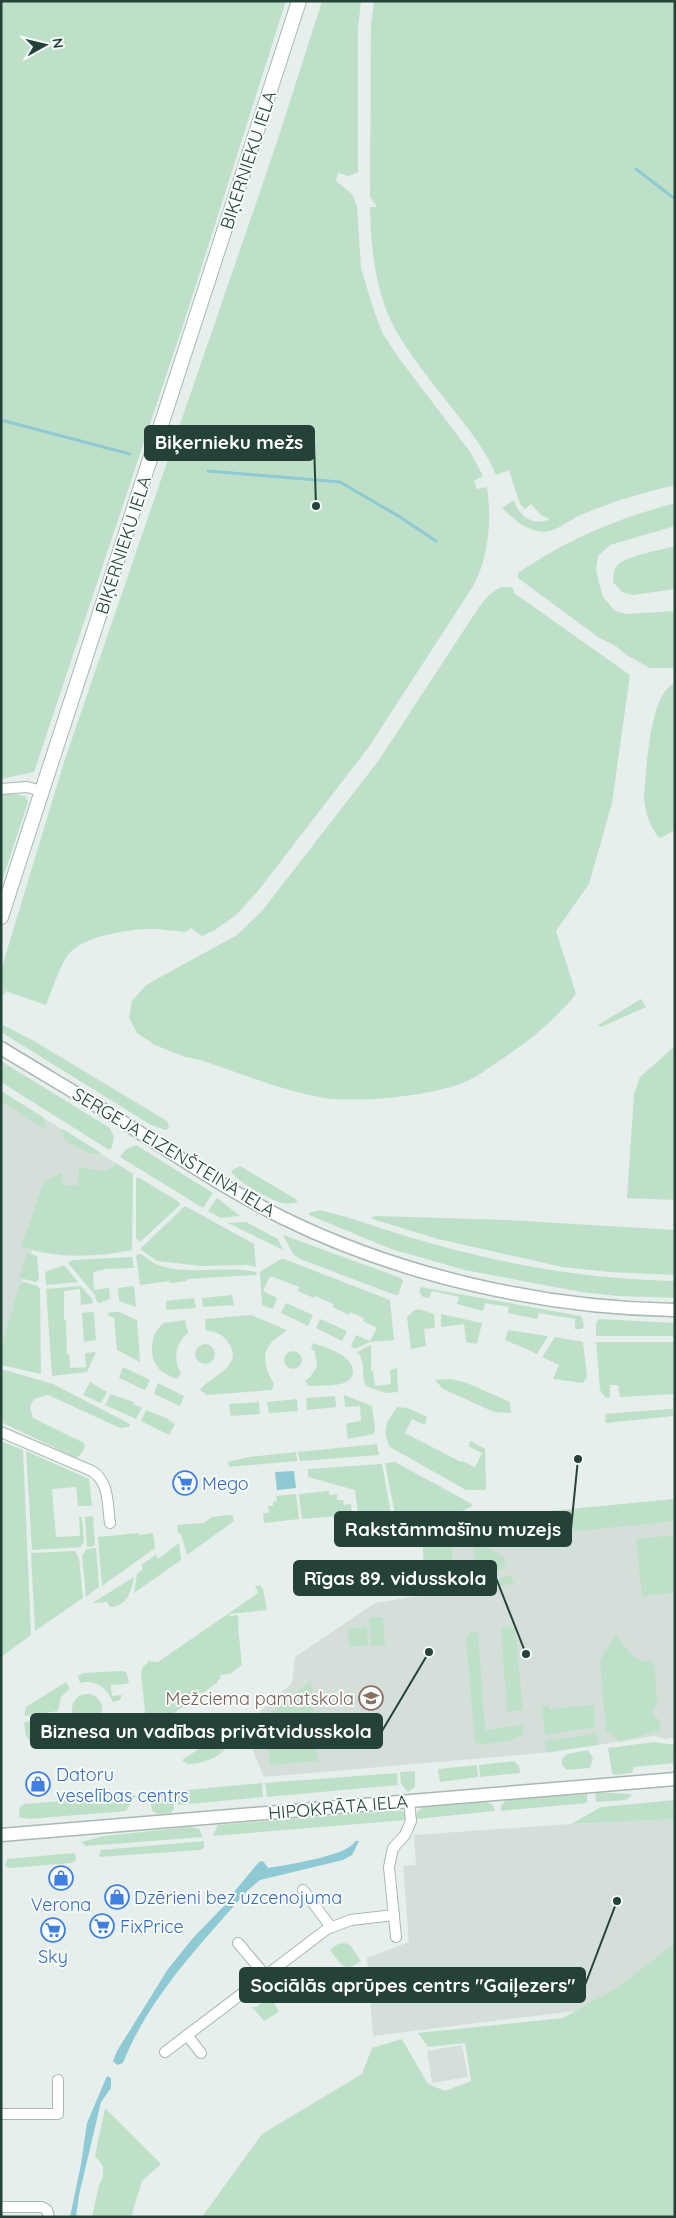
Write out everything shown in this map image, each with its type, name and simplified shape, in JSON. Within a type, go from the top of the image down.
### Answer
[{"type":"main road","name":"BIĶERNIEKU IELA","points":[[1,917],[299,1]]},
{"type":"street","points":[[1,789],[27,787],[42,791]]},
{"type":"street","name":"SERGEJA EIZENŠTEINA IELA","points":[[1,1048],[221,1184],[284,1218],[334,1240],[415,1269],[478,1285],[592,1306],[675,1310]]},
{"type":"street","points":[[1,1432],[92,1470],[100,1476],[105,1484],[110,1523]]},
{"type":"street","name":"HIPOKRĀTA IELA","points":[[1,1835],[675,1779]]},
{"type":"street","points":[[396,1937],[389,1867],[394,1848],[405,1834],[411,1821],[409,1801]]},
{"type":"street","points":[[303,1890],[331,1927]]},
{"type":"street","points":[[165,2052],[331,1927],[352,1920],[394,1915]]},
{"type":"street","points":[[238,1943],[266,1976]]},
{"type":"street","points":[[187,2035],[201,2053]]},
{"type":"street","points":[[1,2114],[58,2114],[58,2080]]},
{"type":"street","points":[[1,2207],[42,2207],[47,2210],[49,2217]]},
{"type":"shaded area","points":[[1,1091],[131,1173],[127,1189],[50,1190],[1,1353]]},
{"type":"shaded area","points":[[675,1499],[675,1738],[665,1739],[654,1736],[553,1752],[264,1777],[248,1739],[245,1725],[292,1683],[295,1657],[375,1603],[424,1595],[423,1544],[473,1520]]},
{"type":"shaded area","points":[[675,1819],[675,1957],[600,2008],[373,2036],[367,1958],[409,1942],[403,1866],[416,1865],[414,1835]]},
{"type":"shaded area","points":[[462,2045],[468,2077],[432,2083],[427,2051]]},
{"type":"green space","points":[[1,1],[286,1],[186,316],[34,772],[1,779]]},
{"type":"green space","points":[[322,1],[361,1],[358,28],[358,172],[349,176],[338,173],[336,181],[352,194],[357,206],[361,268],[383,334],[401,361],[471,453],[483,476],[474,481],[477,489],[487,487],[489,526],[486,552],[482,565],[472,588],[368,748],[258,891],[236,915],[215,930],[202,936],[191,928],[186,932],[155,929],[131,930],[95,938],[75,948],[68,955],[58,973],[46,1005],[5,991],[4,995],[1,993],[1,972],[64,762],[277,142]]},
{"type":"green space","points":[[374,1],[675,1],[675,485],[606,505],[579,516],[557,528],[542,532],[523,526],[502,508],[514,500],[519,511],[532,521],[538,522],[550,519],[541,515],[531,504],[525,509],[520,504],[509,470],[496,475],[475,438],[420,367],[401,339],[388,315],[375,270],[370,207],[376,207],[370,197],[371,25]]},
{"type":"green space","points":[[675,503],[675,526],[610,545],[598,556],[596,571],[603,597],[615,611],[627,614],[675,611],[675,668],[650,668],[628,656],[617,647],[598,637],[518,578],[518,573],[574,540],[612,523]]},
{"type":"green space","points":[[675,546],[675,589],[633,595],[622,592],[613,582],[614,571],[620,563],[634,557]]},
{"type":"green space","points":[[501,587],[511,587],[514,593],[630,675],[612,803],[589,884],[556,931],[576,994],[539,1032],[467,1081],[436,1091],[376,1099],[324,1098],[293,1091],[201,1060],[185,1057],[155,1045],[137,1033],[129,1018],[132,1001],[145,986],[237,935],[262,911],[379,760],[479,607],[489,595]]},
{"type":"green space","points":[[675,683],[675,830],[660,838],[650,823],[645,805],[646,767],[651,733],[660,701],[666,690]]},
{"type":"green space","points":[[6,793],[25,796],[28,802],[1,884],[1,795]]},
{"type":"green space","points":[[641,999],[646,1007],[601,1027],[598,1025]]},
{"type":"green space","points":[[1,1024],[34,1041],[167,1121],[169,1127],[166,1130],[151,1125],[1,1032]]},
{"type":"green space","points":[[675,1046],[675,1200],[627,1198],[634,1095],[640,1077]]},
{"type":"green space","points":[[1,1061],[110,1128],[114,1137],[112,1147],[109,1150],[1,1082]]},
{"type":"green space","points":[[1,1091],[43,1117],[47,1130],[4,1103],[1,1105]]},
{"type":"green space","points":[[61,1128],[101,1153],[90,1154],[66,1141]]},
{"type":"green space","points":[[136,1145],[213,1193],[203,1208],[120,1157],[126,1149]]},
{"type":"green space","points":[[116,1163],[133,1174],[132,1250],[118,1253],[75,1256],[34,1251],[21,1247],[44,1181],[62,1172],[62,1185],[78,1185],[79,1167],[103,1171],[108,1170]]},
{"type":"green space","points":[[240,1166],[298,1202],[282,1203],[254,1190],[239,1180],[231,1171]]},
{"type":"green space","points":[[138,1177],[179,1202],[180,1205],[140,1242],[136,1238],[136,1179]]},
{"type":"green space","points":[[217,1198],[240,1216],[220,1218],[208,1211]]},
{"type":"green space","points":[[185,1206],[254,1244],[256,1267],[247,1265],[201,1266],[157,1261],[140,1249]]},
{"type":"green space","points":[[320,1210],[430,1243],[521,1265],[582,1274],[675,1281],[675,1298],[618,1296],[581,1292],[465,1270],[391,1249],[309,1215],[309,1213]]},
{"type":"green space","points":[[372,1217],[507,1220],[675,1230],[675,1275],[609,1272],[562,1267],[438,1239],[372,1219]]},
{"type":"green space","points":[[246,1222],[278,1239],[283,1250],[228,1223]]},
{"type":"green space","points":[[283,1235],[401,1278],[403,1281],[398,1295],[300,1259],[293,1254]]},
{"type":"green space","points":[[27,1252],[37,1256],[39,1279],[36,1282],[19,1278]]},
{"type":"green space","points":[[141,1254],[156,1264],[182,1270],[245,1270],[257,1272],[256,1275],[187,1279],[187,1281],[170,1283],[169,1281],[140,1285],[136,1255]]},
{"type":"green space","points":[[132,1257],[134,1268],[106,1269],[93,1272],[94,1290],[109,1288],[110,1299],[99,1303],[95,1295],[68,1263],[72,1260]]},
{"type":"green space","points":[[284,1259],[390,1300],[394,1340],[370,1342],[355,1349],[351,1346],[356,1335],[370,1341],[377,1328],[363,1321],[364,1318],[350,1312],[349,1315],[333,1307],[333,1304],[298,1291],[299,1287],[270,1276],[263,1291],[277,1298],[273,1309],[262,1305],[260,1272],[279,1260]]},
{"type":"green space","points":[[64,1265],[78,1282],[46,1285],[45,1272]]},
{"type":"green space","points":[[24,1282],[38,1286],[40,1290],[41,1374],[1,1365],[1,1346],[20,1284]]},
{"type":"green space","points":[[81,1286],[93,1303],[81,1305],[80,1289],[64,1291],[64,1320],[66,1320],[67,1354],[69,1354],[70,1368],[86,1367],[85,1353],[96,1352],[87,1372],[52,1376],[46,1289]]},
{"type":"green space","points":[[134,1286],[136,1307],[119,1301],[118,1288]]},
{"type":"green space","points":[[421,1287],[580,1316],[584,1326],[582,1329],[575,1329],[575,1319],[539,1313],[537,1319],[508,1313],[509,1307],[485,1303],[483,1311],[457,1304],[459,1297],[432,1291],[429,1298],[423,1297],[419,1291]]},
{"type":"green space","points":[[232,1295],[234,1305],[203,1307],[202,1298]]},
{"type":"green space","points":[[194,1298],[196,1308],[166,1310],[166,1301]]},
{"type":"green space","points":[[286,1303],[313,1315],[308,1326],[281,1313]]},
{"type":"green space","points":[[419,1309],[434,1314],[435,1328],[424,1329],[426,1346],[411,1349],[407,1317]]},
{"type":"green space","points":[[94,1312],[96,1340],[84,1342],[82,1313]]},
{"type":"green space","points":[[110,1312],[119,1312],[137,1320],[140,1362],[117,1350],[114,1318],[107,1315]]},
{"type":"green space","points":[[441,1314],[482,1323],[477,1344],[466,1342],[464,1324],[441,1327]]},
{"type":"green space","points":[[251,1315],[287,1330],[269,1345],[265,1356],[265,1362],[274,1384],[272,1390],[207,1395],[200,1390],[224,1370],[233,1358],[232,1350],[223,1336],[206,1331],[205,1319]]},
{"type":"green space","points":[[320,1319],[347,1331],[342,1341],[316,1328]]},
{"type":"green space","points":[[599,1319],[675,1323],[675,1336],[596,1336],[596,1323]]},
{"type":"green space","points":[[185,1320],[188,1333],[178,1347],[176,1357],[181,1374],[176,1379],[165,1374],[155,1364],[152,1345],[159,1327],[164,1323]]},
{"type":"green space","points":[[508,1330],[548,1336],[537,1354],[505,1340]]},
{"type":"green space","points":[[555,1337],[583,1342],[587,1377],[583,1383],[553,1379],[559,1365],[542,1357]]},
{"type":"green space","points":[[596,1342],[675,1342],[675,1394],[620,1397],[618,1385],[610,1385],[610,1398],[605,1397],[600,1390]]},
{"type":"green space","points":[[313,1343],[338,1352],[348,1360],[352,1365],[353,1371],[349,1380],[334,1385],[309,1386],[305,1381],[317,1367],[315,1352],[311,1348]]},
{"type":"green space","points":[[205,1344],[212,1347],[215,1354],[212,1361],[205,1364],[198,1361],[195,1354],[198,1347]]},
{"type":"green space","points":[[371,1345],[371,1371],[373,1371],[375,1386],[391,1384],[390,1370],[397,1368],[398,1392],[386,1393],[366,1386],[362,1359],[357,1352]]},
{"type":"green space","points":[[293,1351],[301,1356],[302,1360],[297,1368],[293,1369],[285,1364],[284,1360],[289,1352]]},
{"type":"green space","points":[[123,1367],[150,1380],[145,1390],[119,1378]]},
{"type":"green space","points":[[1,1369],[53,1384],[130,1424],[129,1427],[120,1428],[48,1395],[34,1399],[30,1407],[33,1418],[84,1443],[85,1447],[76,1458],[1,1422]]},
{"type":"green space","points":[[452,1379],[467,1383],[510,1402],[511,1413],[494,1412],[443,1389],[435,1380]]},
{"type":"green space","points":[[90,1382],[107,1392],[101,1403],[83,1395]]},
{"type":"green space","points":[[158,1383],[184,1396],[180,1406],[154,1394]]},
{"type":"green space","points":[[111,1394],[134,1402],[133,1404],[142,1408],[136,1419],[105,1405]]},
{"type":"green space","points":[[344,1395],[372,1406],[375,1430],[373,1434],[348,1439],[346,1425],[347,1423],[361,1421],[360,1406],[345,1407]]},
{"type":"green space","points":[[335,1396],[336,1407],[307,1410],[306,1398]]},
{"type":"green space","points":[[297,1399],[298,1411],[269,1413],[267,1402]]},
{"type":"green space","points":[[259,1402],[260,1414],[231,1416],[229,1404]]},
{"type":"green space","points":[[397,1407],[408,1408],[427,1417],[425,1425],[412,1419],[405,1433],[461,1462],[475,1467],[482,1453],[468,1446],[471,1441],[485,1449],[486,1490],[466,1490],[390,1447],[386,1435],[386,1426]]},
{"type":"green space","points":[[673,1409],[673,1416],[606,1423],[605,1414]]},
{"type":"green space","points":[[146,1410],[169,1419],[175,1424],[169,1435],[141,1421]]},
{"type":"green space","points":[[1,1441],[23,1450],[31,1635],[1,1657]]},
{"type":"green space","points":[[377,1444],[379,1455],[300,1461],[298,1452]]},
{"type":"green space","points":[[26,1451],[89,1479],[92,1506],[78,1506],[76,1487],[52,1489],[56,1537],[80,1536],[79,1517],[82,1517],[84,1542],[80,1547],[32,1550]]},
{"type":"green space","points":[[296,1452],[297,1461],[229,1467],[228,1462],[249,1457]]},
{"type":"green space","points":[[395,1462],[472,1504],[472,1506],[437,1525],[429,1518],[395,1514],[385,1463]]},
{"type":"green space","points":[[382,1464],[391,1514],[358,1514],[355,1490],[308,1477],[308,1469]]},
{"type":"green space","points":[[329,1491],[329,1495],[337,1494],[337,1500],[343,1500],[344,1505],[351,1504],[352,1515],[302,1519],[299,1494]]},
{"type":"green space","points":[[296,1494],[299,1519],[264,1523],[263,1513],[269,1513],[268,1506],[273,1506],[273,1502],[277,1501],[276,1496]]},
{"type":"green space","points":[[675,1499],[675,1521],[567,1532],[568,1541],[530,1546],[527,1513]]},
{"type":"green space","points":[[232,1515],[234,1521],[187,1555],[181,1534],[178,1533],[177,1525],[204,1523],[212,1517]]},
{"type":"green space","points":[[93,1516],[95,1546],[87,1547],[85,1517]]},
{"type":"green space","points":[[453,1530],[451,1587],[425,1595],[423,1544]]},
{"type":"green space","points":[[138,1533],[139,1535],[153,1533],[155,1548],[102,1586],[98,1537]]},
{"type":"green space","points":[[675,1535],[675,1592],[642,1596],[636,1539]]},
{"type":"green space","points":[[179,1543],[181,1560],[134,1593],[137,1574],[143,1569],[141,1565],[156,1555],[158,1559]]},
{"type":"green space","points":[[481,1544],[504,1557],[505,1569],[481,1573],[478,1570],[473,1550],[473,1547]]},
{"type":"green space","points":[[96,1548],[99,1587],[86,1597],[82,1555],[87,1549]]},
{"type":"green space","points":[[75,1551],[79,1558],[83,1598],[35,1631],[31,1553]]},
{"type":"green space","points":[[415,1561],[418,1587],[403,1590],[401,1572],[405,1563]]},
{"type":"green space","points":[[510,1575],[514,1584],[475,1588],[475,1586]]},
{"type":"green space","points":[[134,1577],[128,1597],[121,1604],[110,1607],[107,1602],[94,1603],[94,1602]]},
{"type":"green space","points":[[260,1585],[263,1589],[267,1610],[229,1614],[230,1616],[238,1615],[242,1665],[230,1674],[220,1675],[221,1678],[218,1682],[203,1693],[191,1696],[192,1698],[187,1704],[171,1715],[162,1719],[160,1717],[156,1719],[159,1724],[147,1732],[141,1672],[143,1666],[148,1661],[158,1662],[258,1593],[255,1586]]},
{"type":"green space","points":[[383,1617],[385,1645],[371,1646],[369,1618]]},
{"type":"green space","points":[[367,1627],[368,1645],[349,1647],[348,1628]]},
{"type":"green space","points":[[515,1627],[523,1710],[507,1712],[501,1628]]},
{"type":"green space","points":[[478,1632],[485,1730],[522,1725],[524,1735],[513,1740],[480,1745],[475,1742],[466,1639],[469,1633]]},
{"type":"green space","points":[[616,1635],[635,1657],[639,1660],[651,1662],[655,1667],[657,1703],[652,1712],[660,1722],[661,1727],[660,1730],[620,1742],[606,1730],[600,1660]]},
{"type":"green space","points":[[126,1672],[129,1681],[127,1684],[111,1685],[112,1696],[122,1695],[120,1700],[113,1702],[108,1693],[100,1686],[91,1682],[80,1683],[78,1676],[84,1673]]},
{"type":"green space","points":[[311,1680],[315,1726],[266,1731],[265,1718]]},
{"type":"green space","points":[[66,1682],[70,1688],[61,1697],[58,1711],[24,1716],[26,1707]]},
{"type":"green space","points":[[87,1694],[98,1698],[102,1709],[98,1720],[87,1724],[76,1720],[72,1709],[76,1698]]},
{"type":"green space","points":[[550,1705],[550,1709],[594,1705],[595,1727],[545,1735],[542,1706]]},
{"type":"green space","points":[[113,1714],[134,1720],[134,1735],[132,1739],[96,1743],[94,1738],[108,1728]]},
{"type":"green space","points":[[59,1717],[68,1733],[85,1739],[82,1744],[42,1747],[33,1745],[26,1736],[24,1722]]},
{"type":"green space","points":[[229,1729],[230,1744],[221,1753],[205,1761],[193,1764],[187,1764],[182,1760]]},
{"type":"green space","points":[[315,1732],[318,1761],[270,1765],[267,1736]]},
{"type":"green space","points":[[596,1734],[599,1745],[546,1752],[545,1741]]},
{"type":"green space","points":[[654,1742],[675,1745],[675,1763],[634,1767],[632,1773],[615,1775],[612,1773],[608,1748]]},
{"type":"green space","points":[[588,1750],[593,1758],[590,1768],[567,1770],[562,1765],[562,1759],[567,1754]]},
{"type":"green space","points":[[514,1761],[519,1766],[520,1773],[480,1777],[479,1765]]},
{"type":"green space","points":[[477,1765],[478,1777],[440,1782],[438,1769]]},
{"type":"green space","points":[[415,1771],[415,1787],[408,1792],[401,1784],[400,1772]]},
{"type":"green space","points":[[397,1773],[398,1785],[267,1797],[265,1783]]},
{"type":"green space","points":[[262,1783],[263,1797],[178,1805],[176,1791]]},
{"type":"green space","points":[[173,1791],[174,1809],[171,1813],[158,1814],[152,1811],[149,1793]]},
{"type":"green space","points":[[595,1792],[631,1794],[631,1796],[626,1800],[596,1802]]},
{"type":"green space","points":[[587,1794],[587,1803],[501,1811],[501,1806],[506,1800]]},
{"type":"green space","points":[[136,1795],[126,1811],[29,1819],[19,1817],[20,1807],[24,1804]]},
{"type":"green space","points":[[675,1800],[675,1819],[571,1824],[601,1807]]},
{"type":"green space","points":[[487,1802],[493,1805],[495,1811],[416,1819],[417,1812],[423,1807]]},
{"type":"green space","points":[[399,1810],[406,1813],[407,1820],[213,1836],[218,1825]]},
{"type":"green space","points":[[190,1827],[199,1829],[203,1837],[86,1846],[81,1842],[104,1836]]},
{"type":"green space","points":[[204,1841],[204,1848],[200,1850],[99,1857],[101,1850]]},
{"type":"green space","points":[[75,1853],[76,1860],[72,1863],[9,1868],[5,1866],[7,1859]]},
{"type":"green space","points":[[345,1943],[351,1946],[361,1961],[351,1967],[343,1966],[330,1950],[338,1944]]},
{"type":"green space","points":[[675,1943],[675,2217],[202,2217],[262,2134],[362,2074],[372,2048],[402,2039],[428,2084],[445,2091],[471,2081],[465,2043],[428,2047],[418,2033],[563,2018],[618,1987]]},
{"type":"green space","points":[[270,1996],[279,2012],[264,2021],[252,2007],[256,2007]]},
{"type":"green space","points":[[105,2108],[161,2164],[142,2181],[131,2217],[92,2217],[99,2185],[103,2177],[103,2166],[95,2156]]},
{"type":"water","points":[[294,1471],[296,1488],[277,1490],[275,1472]]},
{"type":"water","points":[[355,1841],[359,1841],[352,1855],[343,1860],[260,1880],[247,1891],[194,1951],[162,1994],[134,2039],[123,2063],[117,2065],[113,2061],[117,2051],[168,1969],[193,1938],[224,1906],[259,1862],[263,1861],[268,1868],[316,1859],[341,1851]]},
{"type":"water","points":[[107,2076],[111,2078],[111,2088],[101,2102],[79,2195],[76,2217],[70,2217],[87,2123]]},
{"type":"waterway","points":[[636,169],[675,199]]},
{"type":"waterway","points":[[1,420],[130,454]]},
{"type":"waterway","points":[[208,471],[340,482],[400,517],[436,541]]},
{"type":"place","name":"Biķernieku mežs","points":[[316,506]]},
{"type":"place","name":"Rakstāmmašīnu muzejs","points":[[578,1459]]},
{"type":"place","name":"Mego","points":[[185,1483]]},
{"type":"place","name":"Biznesa un vadības privātvidusskola","points":[[429,1652]]},
{"type":"place","name":"Rīgas 89. vidusskola","points":[[526,1654]]},
{"type":"place","name":"Mežciema pamatskola","points":[[371,1698]]},
{"type":"place","name":"Datoru veselības centrs","points":[[38,1784]]},
{"type":"place","name":"Verona","points":[[61,1878]]},
{"type":"place","name":"Dzērieni bez uzcenojuma","points":[[117,1897]]},
{"type":"place","name":"Sociālās aprūpes centrs \"Gaiļezers\"","points":[[617,1901]]},
{"type":"place","name":"FixPrice","points":[[102,1926]]},
{"type":"place","name":"Sky","points":[[53,1930]]}]
